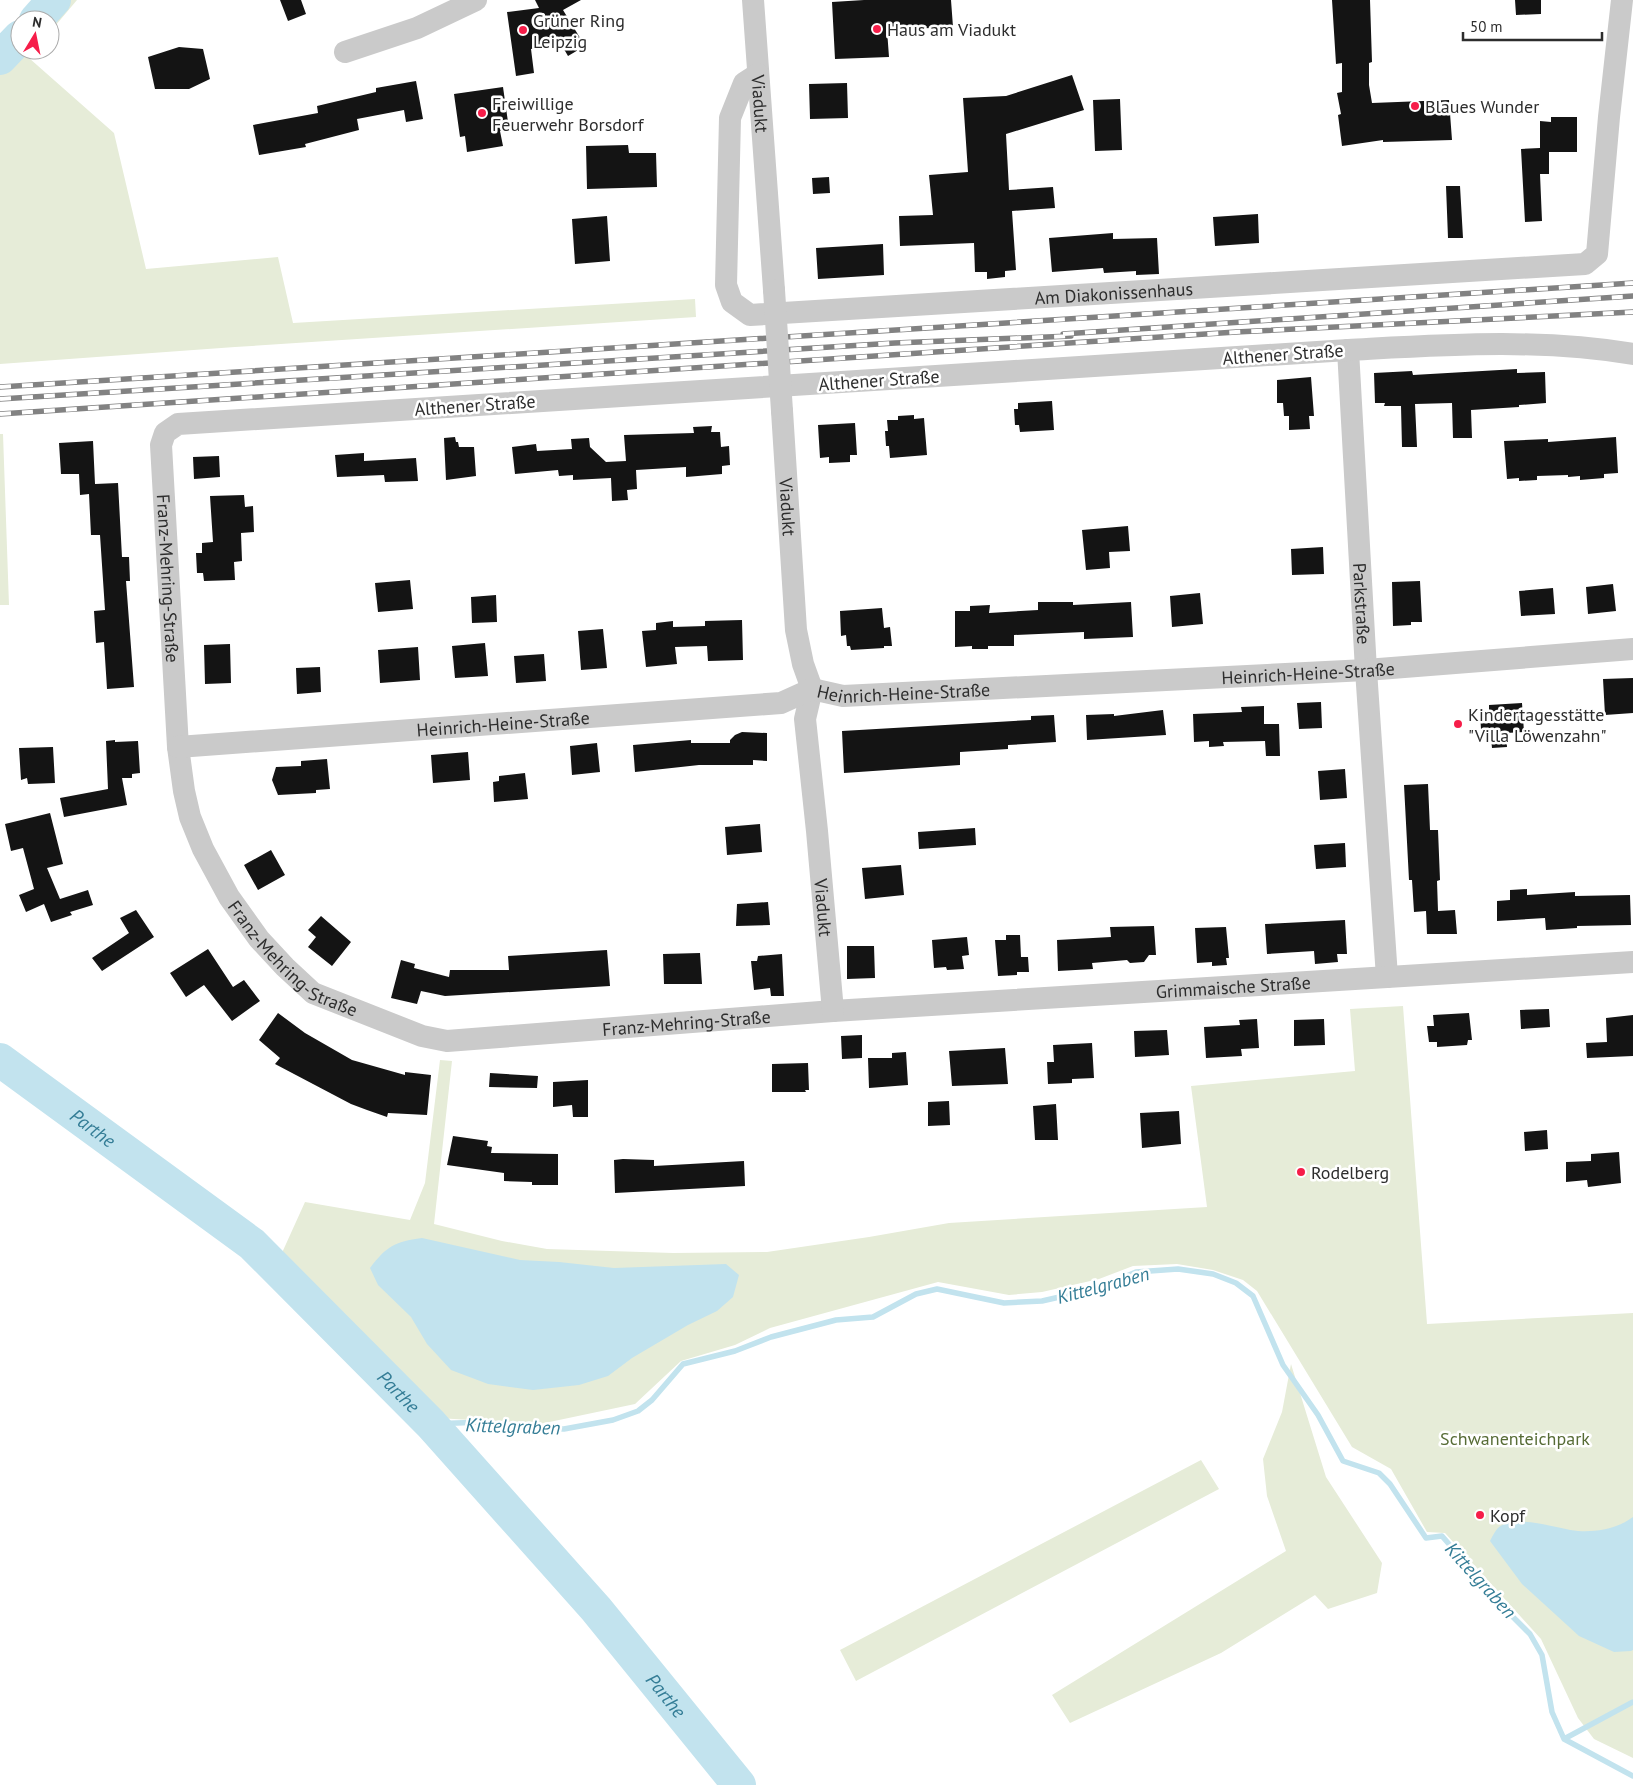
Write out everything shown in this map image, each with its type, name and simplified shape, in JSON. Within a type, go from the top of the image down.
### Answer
[{"type":"street","points":[[345,52],[417,28],[476,0]]},
{"type":"street","name":"Viadukt","points":[[753,0],[796,630],[803,664],[812,690],[805,719],[833,1011]]},
{"type":"street","name":"Am Diakonissenhaus","points":[[758,74],[744,83],[730,118],[726,285],[732,302],[750,315],[1585,264],[1597,254],[1608,117],[1626,40],[1622,0]]},
{"type":"street","name":"Althener Straße","points":[[165,433],[178,424],[1419,346],[1544,344],[1595,348],[1633,354]]},
{"type":"street","name":"Parkstraße","points":[[1348,350],[1366,670],[1387,977]]},
{"type":"street","name":"Franz-Mehring-Straße","points":[[165,433],[161,445],[178,747],[184,791],[190,817],[203,849],[229,897],[259,939],[313,993],[422,1036],[447,1041],[833,1011]]},
{"type":"street","name":"Heinrich-Heine-Straße","points":[[178,747],[781,703],[812,690],[842,696],[1366,670],[1633,649]]},
{"type":"street","name":"Grimmaische Straße","points":[[833,1011],[1633,962]]},
{"type":"green space","points":[[65,0],[77,0],[60,20],[60,10],[54,10]]},
{"type":"green space","points":[[10,57],[10,60],[31,60],[114,133],[146,269],[278,257],[293,323],[695,299],[696,317],[0,364],[0,68]]},
{"type":"green space","points":[[0,434],[3,434],[9,605],[0,605]]},
{"type":"green space","name":"Schwanenteichpark","points":[[1403,1006],[1427,1324],[1633,1313],[1633,1758],[1594,1739],[1578,1718],[1541,1639],[1445,1533],[1427,1532],[1391,1469],[1352,1447],[1257,1291],[1243,1280],[1213,1270],[1177,1264],[1133,1266],[1099,1279],[1042,1292],[1009,1295],[938,1282],[770,1328],[735,1345],[681,1361],[635,1404],[540,1424],[437,1418],[281,1255],[305,1202],[410,1220],[425,1183],[440,1060],[452,1061],[434,1224],[502,1241],[547,1249],[673,1253],[767,1252],[949,1223],[1207,1207],[1191,1086],[1355,1071],[1350,1009]]},
{"type":"green space","points":[[1291,1364],[1326,1477],[1382,1563],[1377,1593],[1328,1609],[1315,1595],[1221,1653],[1070,1723],[1052,1695],[1286,1551],[1267,1496],[1263,1459],[1282,1412]]},
{"type":"green space","points":[[1201,1460],[1219,1489],[856,1681],[840,1650]]},
{"type":"water","points":[[422,1238],[520,1260],[614,1268],[726,1264],[739,1275],[733,1297],[717,1311],[688,1325],[632,1358],[608,1376],[579,1385],[533,1390],[488,1384],[451,1370],[427,1344],[411,1317],[378,1285],[370,1268],[381,1255],[398,1243]]},
{"type":"water","points":[[1633,1517],[1633,1650],[1631,1651],[1614,1652],[1579,1636],[1522,1584],[1490,1541],[1498,1528],[1514,1522],[1536,1523],[1578,1531],[1593,1531],[1614,1527]]},
{"type":"building","points":[[280,0],[301,0],[306,14],[288,21]]},
{"type":"building","points":[[535,0],[581,0],[563,10],[585,46],[568,56],[561,44],[531,49],[534,73],[516,76],[507,12],[539,8]]},
{"type":"building","name":"Haus am Viadukt","points":[[951,0],[953,27],[887,30],[889,57],[835,59],[832,2]]},
{"type":"building","name":"Blaues Wunder","points":[[1332,0],[1370,0],[1372,62],[1369,63],[1369,85],[1372,103],[1449,100],[1452,140],[1383,142],[1383,140],[1342,146],[1338,115],[1341,114],[1337,93],[1342,92],[1342,63],[1336,64]]},
{"type":"building","points":[[1515,0],[1541,0],[1541,14],[1516,15]]},
{"type":"building","points":[[179,47],[203,49],[210,79],[189,89],[155,89],[148,57]]},
{"type":"building","points":[[1072,75],[1084,110],[1006,134],[1009,190],[1053,187],[1055,208],[1012,211],[1016,270],[1005,271],[1005,277],[987,279],[987,272],[975,272],[974,243],[900,246],[899,216],[933,215],[929,175],[968,172],[963,98],[1006,96]]},
{"type":"building","points":[[416,81],[423,119],[406,122],[404,110],[357,119],[359,130],[305,144],[306,147],[259,155],[253,125],[318,113],[317,106],[376,92],[376,88]]},
{"type":"building","points":[[847,83],[848,118],[810,119],[809,84]]},
{"type":"building","points":[[503,87],[509,129],[500,131],[503,146],[467,152],[465,136],[460,137],[454,94]]},
{"type":"building","points":[[1120,99],[1122,150],[1095,151],[1093,100]]},
{"type":"building","points":[[1551,117],[1577,117],[1577,152],[1549,152],[1549,174],[1540,174],[1542,221],[1525,222],[1521,149],[1540,148],[1540,121],[1551,122]]},
{"type":"building","points":[[628,145],[629,153],[656,153],[657,187],[587,189],[586,146]]},
{"type":"building","points":[[829,177],[830,193],[813,194],[812,178]]},
{"type":"building","points":[[1446,186],[1460,186],[1463,238],[1448,238]]},
{"type":"building","points":[[1258,214],[1259,243],[1215,246],[1213,217]]},
{"type":"building","points":[[607,216],[610,261],[575,264],[572,219]]},
{"type":"building","points":[[1113,233],[1113,239],[1157,238],[1159,274],[1136,275],[1136,271],[1104,273],[1103,268],[1052,272],[1049,238]]},
{"type":"building","points":[[883,244],[884,275],[818,279],[816,248]]},
{"type":"building","points":[[1517,369],[1517,373],[1545,372],[1546,403],[1471,410],[1472,438],[1453,438],[1452,403],[1415,404],[1417,447],[1402,447],[1401,406],[1384,406],[1385,403],[1375,403],[1374,373],[1412,371],[1413,375]]},
{"type":"building","points":[[1311,377],[1314,416],[1309,416],[1310,429],[1289,430],[1289,416],[1284,416],[1283,403],[1277,403],[1277,380]]},
{"type":"building","points":[[1052,401],[1054,430],[1020,432],[1019,425],[1015,425],[1014,409],[1018,409],[1018,403]]},
{"type":"building","points":[[914,415],[914,419],[924,418],[927,455],[890,458],[889,446],[886,446],[885,431],[888,431],[887,420],[898,420],[898,416]]},
{"type":"building","points":[[855,423],[857,455],[850,455],[850,462],[829,463],[829,457],[820,458],[818,425]]},
{"type":"building","points":[[712,426],[711,432],[720,432],[721,447],[729,446],[730,465],[722,466],[722,474],[686,477],[686,467],[636,470],[637,489],[627,490],[628,500],[612,501],[611,478],[573,480],[573,475],[559,476],[558,470],[515,474],[512,447],[536,444],[537,451],[572,449],[571,439],[589,438],[590,447],[606,462],[626,461],[624,435],[694,433],[693,427]]},
{"type":"building","points":[[455,437],[459,447],[474,447],[476,476],[446,480],[444,438]]},
{"type":"building","points":[[1616,437],[1618,473],[1604,474],[1604,478],[1580,480],[1580,476],[1568,477],[1568,475],[1537,476],[1537,480],[1519,481],[1519,478],[1507,479],[1504,441],[1548,439],[1548,442]]},
{"type":"building","points":[[93,441],[95,484],[118,483],[122,557],[129,557],[130,581],[126,581],[134,687],[107,689],[104,642],[96,643],[94,611],[105,610],[100,535],[91,535],[89,494],[80,495],[79,474],[61,474],[59,443]]},
{"type":"building","points":[[364,453],[364,461],[416,458],[418,481],[385,482],[384,475],[337,477],[335,455]]},
{"type":"building","points":[[219,456],[220,477],[194,479],[193,457]]},
{"type":"building","points":[[244,495],[245,507],[253,506],[254,532],[241,533],[242,561],[234,562],[235,580],[204,581],[203,573],[197,573],[196,553],[202,553],[202,543],[213,542],[210,496]]},
{"type":"building","points":[[1128,526],[1130,551],[1109,552],[1110,568],[1086,570],[1082,530]]},
{"type":"building","points":[[1323,547],[1324,574],[1292,575],[1291,549]]},
{"type":"building","points":[[410,580],[413,609],[378,612],[375,583]]},
{"type":"building","points":[[1420,581],[1422,622],[1411,622],[1411,625],[1393,626],[1392,582]]},
{"type":"building","points":[[1613,584],[1616,611],[1588,614],[1586,587]]},
{"type":"building","points":[[1553,588],[1555,614],[1521,616],[1519,591]]},
{"type":"building","points":[[1200,593],[1203,624],[1172,627],[1170,596]]},
{"type":"building","points":[[496,595],[497,622],[472,623],[471,597]]},
{"type":"building","points":[[1038,602],[1073,602],[1073,605],[1131,602],[1133,637],[1084,639],[1084,632],[1014,635],[1014,646],[988,646],[988,649],[972,649],[972,646],[955,647],[955,611],[970,611],[970,606],[990,605],[989,613],[1038,610]]},
{"type":"building","points":[[882,608],[884,628],[890,627],[892,646],[851,650],[850,646],[847,646],[846,635],[841,636],[840,611]]},
{"type":"building","points":[[742,620],[743,660],[708,661],[707,646],[675,647],[677,664],[646,667],[642,631],[656,630],[656,623],[673,621],[673,627],[705,626],[705,621]]},
{"type":"building","points":[[603,629],[607,668],[581,670],[578,631]]},
{"type":"building","points":[[485,643],[488,676],[455,678],[452,646]]},
{"type":"building","points":[[230,644],[231,683],[205,684],[204,645]]},
{"type":"building","points":[[418,647],[420,680],[380,683],[378,650]]},
{"type":"building","points":[[544,654],[546,681],[516,683],[514,656]]},
{"type":"building","points":[[320,667],[321,692],[297,694],[296,668]]},
{"type":"building","points":[[1633,678],[1633,713],[1605,715],[1603,679]]},
{"type":"building","points":[[1321,702],[1322,728],[1299,729],[1297,703]]},
{"type":"building","name":"Kindertagesstätte \"Villa Löwenzahn\"","points":[[1522,703],[1524,732],[1506,733],[1507,747],[1492,748],[1490,728],[1481,729],[1480,713],[1489,712],[1489,705]]},
{"type":"building","points":[[1264,706],[1264,724],[1279,724],[1280,756],[1266,756],[1265,741],[1223,742],[1224,746],[1209,747],[1209,741],[1194,742],[1193,714],[1242,712],[1241,707]]},
{"type":"building","points":[[1163,710],[1166,735],[1087,740],[1086,715],[1114,714],[1114,716]]},
{"type":"building","points":[[1054,715],[1056,742],[1008,745],[1008,749],[960,752],[960,765],[844,773],[842,731],[1031,720],[1031,716]]},
{"type":"building","points":[[742,732],[767,733],[767,761],[753,760],[753,765],[699,765],[635,772],[633,745],[691,740],[691,743],[730,743],[730,740],[735,735]]},
{"type":"building","points":[[115,740],[115,742],[138,741],[140,773],[132,774],[132,778],[122,778],[127,805],[64,817],[60,798],[108,789],[106,741]]},
{"type":"building","points":[[597,743],[600,772],[572,775],[570,746]]},
{"type":"building","points":[[53,747],[55,783],[28,784],[27,778],[21,780],[19,748]]},
{"type":"building","points":[[468,752],[470,780],[433,783],[431,755]]},
{"type":"building","points":[[327,759],[330,789],[316,790],[316,793],[278,795],[272,780],[276,767],[301,766],[301,761]]},
{"type":"building","points":[[1345,769],[1347,798],[1320,800],[1318,771]]},
{"type":"building","points":[[525,773],[528,799],[494,802],[493,782],[499,781],[499,776]]},
{"type":"building","points":[[1428,784],[1430,830],[1438,830],[1440,880],[1437,881],[1438,911],[1455,910],[1457,934],[1427,934],[1426,911],[1414,912],[1412,880],[1409,880],[1404,785]]},
{"type":"building","points":[[50,813],[63,864],[47,868],[60,899],[88,890],[93,905],[70,912],[72,915],[51,922],[44,904],[26,912],[19,895],[34,889],[23,848],[11,851],[5,824]]},
{"type":"building","points":[[760,824],[762,852],[727,855],[725,827]]},
{"type":"building","points":[[975,828],[976,845],[919,849],[918,832]]},
{"type":"building","points":[[1345,843],[1346,867],[1316,869],[1314,845]]},
{"type":"building","points":[[271,850],[285,875],[258,890],[244,865]]},
{"type":"building","points":[[901,865],[904,895],[865,899],[862,868]]},
{"type":"building","points":[[1527,889],[1527,895],[1575,892],[1575,896],[1630,895],[1631,925],[1577,926],[1577,928],[1546,930],[1545,918],[1497,921],[1497,901],[1510,900],[1510,890]]},
{"type":"building","points":[[768,902],[770,925],[736,926],[737,904]]},
{"type":"building","points":[[136,910],[154,937],[102,971],[92,958],[129,933],[120,918]]},
{"type":"building","points":[[321,916],[351,942],[332,966],[308,947],[316,937],[308,930]]},
{"type":"building","points":[[1345,920],[1347,954],[1337,954],[1338,962],[1315,964],[1314,951],[1267,954],[1265,924]]},
{"type":"building","points":[[1154,926],[1156,955],[1149,955],[1144,962],[1130,963],[1127,960],[1092,963],[1093,969],[1058,971],[1057,940],[1111,937],[1110,927]]},
{"type":"building","points":[[1226,927],[1229,958],[1226,958],[1227,965],[1212,966],[1212,962],[1197,963],[1195,928]]},
{"type":"building","points":[[1006,935],[1020,935],[1021,957],[1028,957],[1029,972],[1017,972],[1017,975],[998,976],[995,940],[1006,940]]},
{"type":"building","points":[[967,937],[969,955],[962,956],[964,969],[947,970],[946,967],[934,968],[932,940]]},
{"type":"building","points":[[847,946],[874,946],[875,978],[847,979]]},
{"type":"building","points":[[208,949],[233,987],[244,980],[260,1001],[232,1021],[204,985],[186,997],[170,973]]},
{"type":"building","points":[[607,950],[610,986],[445,996],[421,991],[417,1004],[391,998],[401,960],[415,964],[414,968],[449,977],[450,970],[509,970],[508,956]]},
{"type":"building","points":[[700,953],[702,984],[664,984],[663,954]]},
{"type":"building","points":[[782,954],[784,996],[771,996],[770,988],[754,990],[751,961],[757,961],[758,956]]},
{"type":"building","points":[[1549,1009],[1550,1027],[1521,1029],[1520,1010]]},
{"type":"building","points":[[278,1013],[305,1033],[352,1060],[405,1075],[405,1072],[431,1075],[427,1115],[388,1113],[387,1117],[351,1104],[275,1064],[280,1058],[259,1040]]},
{"type":"building","points":[[1469,1013],[1472,1040],[1468,1040],[1467,1045],[1437,1047],[1437,1042],[1429,1042],[1427,1026],[1434,1026],[1433,1015]]},
{"type":"building","points":[[1633,1015],[1633,1056],[1587,1058],[1586,1043],[1607,1042],[1606,1018]]},
{"type":"building","points":[[1257,1019],[1259,1048],[1241,1049],[1242,1056],[1206,1058],[1204,1027],[1240,1025],[1239,1020]]},
{"type":"building","points":[[1324,1019],[1325,1045],[1294,1046],[1294,1020]]},
{"type":"building","points":[[1167,1030],[1169,1055],[1135,1057],[1134,1031]]},
{"type":"building","points":[[862,1035],[862,1058],[842,1059],[841,1036]]},
{"type":"building","points":[[1092,1043],[1094,1078],[1072,1079],[1072,1083],[1048,1084],[1047,1062],[1054,1062],[1053,1045]]},
{"type":"building","points":[[1005,1048],[1008,1084],[952,1086],[949,1051]]},
{"type":"building","points":[[906,1052],[908,1085],[869,1088],[868,1058],[892,1058],[892,1053]]},
{"type":"building","points":[[808,1063],[809,1090],[805,1090],[806,1092],[772,1092],[772,1064]]},
{"type":"building","points":[[490,1073],[538,1076],[537,1088],[489,1087]]},
{"type":"building","points":[[588,1080],[588,1117],[573,1117],[572,1105],[553,1107],[553,1082]]},
{"type":"building","points":[[949,1101],[950,1125],[928,1126],[928,1102]]},
{"type":"building","points":[[1056,1104],[1058,1140],[1035,1140],[1033,1106]]},
{"type":"building","points":[[1179,1111],[1181,1144],[1142,1148],[1140,1113]]},
{"type":"building","points":[[1547,1130],[1548,1149],[1525,1151],[1524,1132]]},
{"type":"building","points":[[453,1136],[488,1141],[487,1146],[492,1147],[491,1153],[558,1154],[558,1185],[532,1185],[532,1182],[504,1181],[504,1173],[447,1165]]},
{"type":"building","points":[[1619,1152],[1621,1183],[1588,1187],[1587,1180],[1566,1182],[1566,1162],[1591,1161],[1591,1154]]},
{"type":"building","points":[[614,1160],[654,1160],[654,1166],[744,1161],[745,1186],[615,1193]]},
{"type":"waterway","name":"Parthe","points":[[45,10],[54,0]]},
{"type":"waterway","name":"Parthe","points":[[0,58],[10,48]]},
{"type":"waterway","name":"Parthe","points":[[0,1060],[252,1244],[431,1424],[596,1609],[739,1785]]},
{"type":"waterway","name":"Kittelgraben","points":[[431,1424],[483,1422],[520,1428],[564,1429],[613,1420],[638,1411],[652,1400],[683,1364],[735,1351],[771,1337],[836,1320],[873,1317],[916,1294],[937,1289],[1004,1303],[1042,1301],[1099,1288],[1136,1272],[1178,1269],[1213,1274],[1236,1283],[1253,1296],[1283,1365],[1318,1415],[1343,1461],[1379,1473],[1390,1484],[1426,1538],[1442,1536],[1506,1610],[1530,1634],[1542,1655],[1552,1712],[1564,1739],[1633,1776]]},
{"type":"waterway","points":[[1564,1739],[1633,1702]]},
{"type":"railway","points":[[0,387],[1633,283]]},
{"type":"railway","points":[[1063,334],[1633,296]]},
{"type":"railway","points":[[0,414],[1236,332],[1633,312]]},
{"type":"railway","points":[[0,399],[895,343],[1071,336]]},
{"type":"place","name":"Haus am Viadukt","points":[[877,29]]},
{"type":"place","name":"Grüner Ring Leipzig","points":[[523,30]]},
{"type":"place","name":"Blaues Wunder","points":[[1415,106]]},
{"type":"place","name":"Freiwillige Feuerwehr Borsdorf","points":[[482,113]]},
{"type":"place","name":"Kindertagesstätte \"Villa Löwenzahn\"","points":[[1458,724]]},
{"type":"place","name":"Rodelberg","points":[[1301,1172]]},
{"type":"place","name":"Kopf","points":[[1480,1515]]}]
